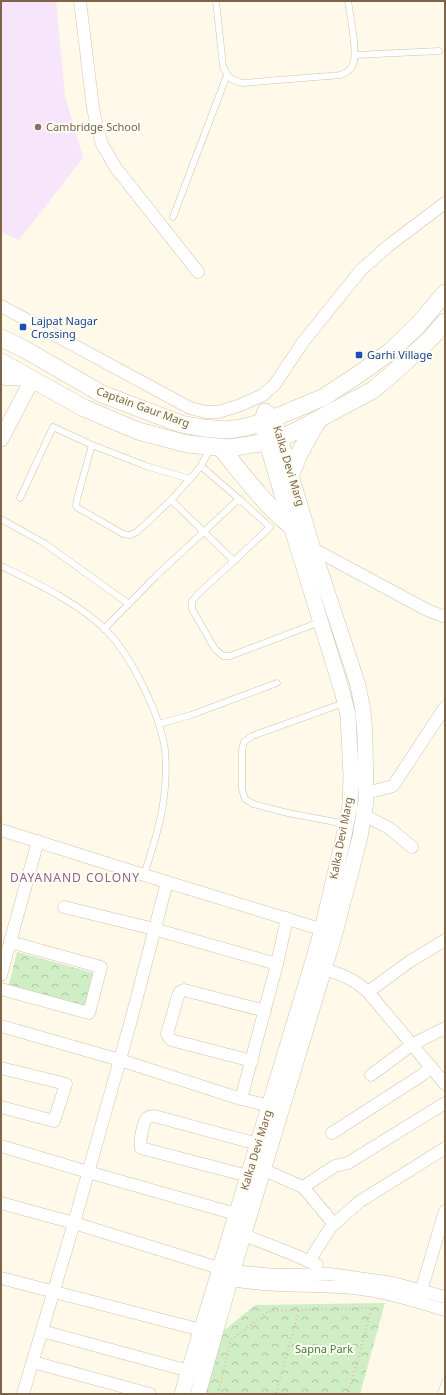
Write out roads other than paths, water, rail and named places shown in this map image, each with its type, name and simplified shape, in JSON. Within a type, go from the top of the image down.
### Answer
[{"type":"main road","name":"Captain Gaur Marg","points":[[1,338],[24,349],[102,394],[181,424],[227,430],[246,427],[267,417],[324,397],[392,350],[408,335],[445,293]]},
{"type":"main road","name":"Captain Gaur Marg","points":[[1,362],[84,408],[138,431],[187,444],[229,448],[273,440],[318,420],[373,390],[442,329]]},
{"type":"main road","points":[[291,474],[299,454],[318,420]]},
{"type":"main road","points":[[216,447],[252,486],[284,528]]},
{"type":"street","points":[[80,1],[93,108],[102,144],[116,168],[198,272]]},
{"type":"street","points":[[1,306],[190,408],[206,412],[218,412],[238,406],[263,395],[275,384],[303,342],[361,270],[388,246],[445,203]]},
{"type":"street","points":[[1,377],[4,379],[32,380],[1,439]]},
{"type":"street","points":[[263,395],[267,417]]},
{"type":"street","name":"Kalka Devi Marg","points":[[182,1394],[201,1330],[225,1274],[244,1235],[324,970],[350,805],[351,776],[348,715],[321,622],[284,528],[273,440],[267,417]]},
{"type":"street","name":"Kalka Devi Marg","points":[[198,1394],[225,1274],[236,1214],[270,1106],[360,837],[366,793],[363,711],[358,685],[313,549],[291,474],[273,440]]},
{"type":"street","points":[[284,528],[313,549],[427,610],[445,617]]},
{"type":"street","points":[[366,793],[393,786],[443,713]]},
{"type":"street","points":[[364,814],[389,828],[412,847]]},
{"type":"street","points":[[1,830],[329,931]]},
{"type":"street","points":[[1,976],[3,957],[10,942],[21,906],[38,841]]},
{"type":"street","points":[[24,1394],[120,1060],[167,882]]},
{"type":"street","points":[[64,907],[154,929],[277,964]]},
{"type":"street","points":[[241,1099],[277,964],[287,918]]},
{"type":"street","points":[[368,992],[409,962],[445,940]]},
{"type":"street","points":[[1,989],[88,1013],[101,967],[10,942]]},
{"type":"street","points":[[324,970],[348,977],[359,983],[412,1044],[437,1070],[445,1084]]},
{"type":"street","points":[[252,1061],[171,1040],[167,1034],[178,996],[180,992],[184,990],[265,1011]]},
{"type":"street","points":[[1,1026],[120,1060],[241,1099],[270,1106]]},
{"type":"street","points":[[371,1075],[412,1044],[445,1028]]},
{"type":"street","points":[[1,1068],[66,1084],[54,1121],[1,1107]]},
{"type":"street","points":[[332,1133],[422,1075],[437,1070]]},
{"type":"street","points":[[303,1187],[335,1166],[348,1163],[445,1104]]},
{"type":"street","points":[[248,1176],[141,1148],[140,1142],[145,1121],[150,1116],[154,1116],[258,1144]]},
{"type":"street","points":[[1,1146],[236,1214]]},
{"type":"street","points":[[310,1261],[334,1224],[359,1202],[445,1148]]},
{"type":"street","points":[[264,1170],[303,1187],[334,1224]]},
{"type":"street","points":[[1,1203],[74,1223],[225,1274],[295,1286],[352,1288],[420,1296],[445,1296]]},
{"type":"street","points":[[420,1296],[441,1239],[445,1211]]},
{"type":"street","points":[[244,1235],[310,1261],[330,1274]]},
{"type":"street","points":[[225,1274],[330,1274],[393,1283],[445,1310]]},
{"type":"street","points":[[1,1278],[201,1330]]},
{"type":"street","points":[[42,1331],[189,1372]]},
{"type":"street","points":[[33,1362],[150,1394]]},
{"type":"lane","points":[[216,1],[223,66],[227,75],[233,80],[243,83],[341,74],[347,72],[353,65],[355,56],[348,1]]},
{"type":"lane","points":[[355,56],[439,52]]},
{"type":"lane","points":[[173,217],[227,75]]},
{"type":"lane","points":[[20,498],[53,427],[92,445],[146,466],[190,479]]},
{"type":"lane","points":[[92,445],[76,506],[123,534],[130,535],[137,532],[171,500],[216,447]]},
{"type":"lane","points":[[201,466],[238,498],[284,528],[234,561],[199,592],[192,601],[192,609],[215,649],[223,656],[230,656],[321,622]]},
{"type":"lane","points":[[104,629],[156,576],[238,498]]},
{"type":"lane","points":[[171,500],[234,561]]},
{"type":"lane","points":[[1,519],[44,543],[129,604]]},
{"type":"lane","points":[[1,566],[50,591],[80,610],[104,629],[121,649],[148,697],[159,724],[165,750],[165,788],[155,838],[144,875]]},
{"type":"lane","points":[[159,724],[191,715],[277,683]]},
{"type":"lane","points":[[345,702],[252,736],[244,742],[242,750],[242,789],[245,799],[253,804],[288,813],[346,824]]},
{"type":"lane","points":[[441,1394],[445,1382]]},
{"type":"place","name":"Cambridge School","points":[[38,127]]},
{"type":"place","name":"Lajpat Nagar Crossing","points":[[23,327]]},
{"type":"place","name":"Garhi Village","points":[[359,355]]},
{"type":"district","name":"DAYANAND COLONY","points":[[75,878]]},
{"type":"park label","name":"Sapna Park","points":[[324,1349]]}]
